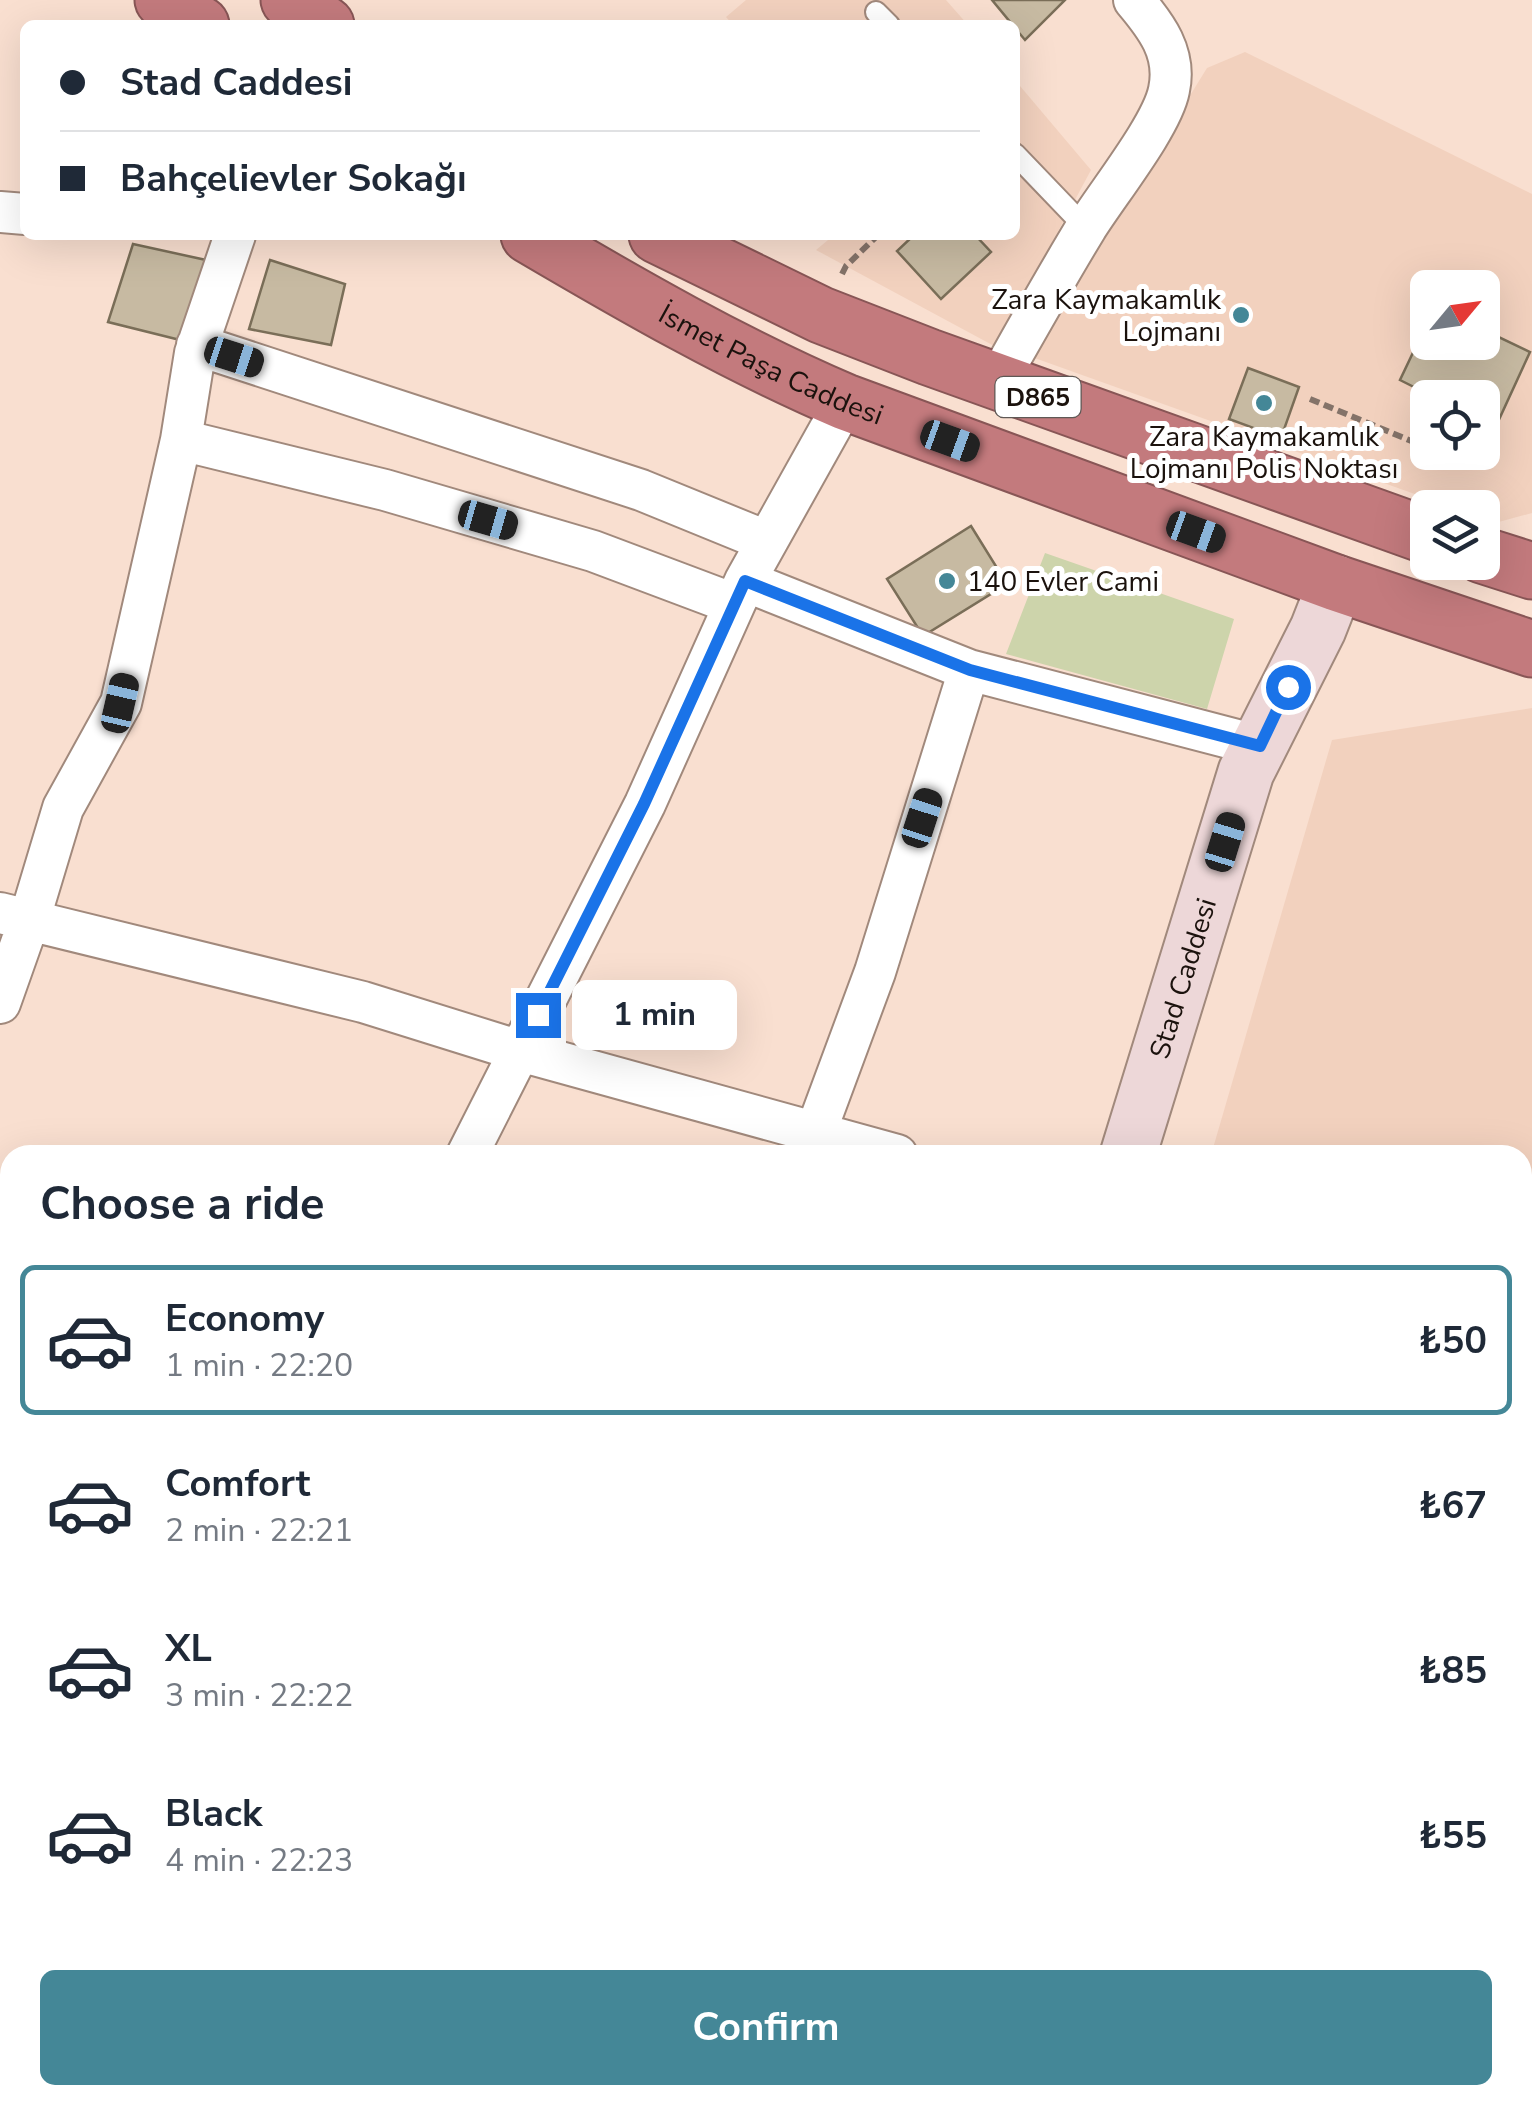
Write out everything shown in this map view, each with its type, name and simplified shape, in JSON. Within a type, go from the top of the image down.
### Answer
[{"type":"highway","points":[[164,0],[194,20]]},
{"type":"highway","points":[[289,0],[319,20]]},
{"type":"highway","name":"İsmet Paşa Caddesi","points":[[537,240],[622,290],[789,378],[845,402],[1336,584],[1532,649]]},
{"type":"highway","name":"D865","points":[[667,240],[822,315],[996,382],[1410,530]]},
{"type":"highway","points":[[1500,560],[1532,571]]},
{"type":"street","points":[[996,382],[1086,228],[1161,114],[1170,89],[1167,48],[1134,0]]},
{"type":"street","points":[[0,1003],[15,917],[63,808],[120,703],[198,345],[233,240]]},
{"type":"street","points":[[198,345],[624,484],[766,541]]},
{"type":"street","points":[[472,1145],[644,804],[740,592],[845,402]]},
{"type":"street","points":[[180,440],[384,490],[740,592],[970,670],[1260,746]]},
{"type":"street","name":"Stad Caddesi","points":[[1131,1145],[1246,772],[1318,629],[1336,584]]},
{"type":"street","points":[[816,1134],[875,972],[970,670]]},
{"type":"street","points":[[15,917],[363,1002],[858,1145]]},
{"type":"lane","points":[[1020,159],[1086,228]]},
{"type":"path","points":[[1310,399],[1410,441]]},
{"type":"shaded area","points":[[746,0],[946,0],[964,20],[729,20],[726,17]]},
{"type":"shaded area","name":"Zara Kaymakamlık Lojmanı","points":[[1245,52],[1532,194],[1532,513],[1500,522],[1500,490],[1410,492],[1029,356],[1207,68]]},
{"type":"shaded area","points":[[1020,86],[1091,170],[996,347],[816,250],[828,240],[1020,240]]},
{"type":"shaded area","points":[[1532,708],[1532,1145],[1214,1145],[1332,740]]},
{"type":"green space","points":[[1045,553],[1234,619],[1207,709],[1006,654]]},
{"type":"building","points":[[992,0],[1065,0],[1025,40],[1020,34],[1020,20],[1008,20]]},
{"type":"building","points":[[909,240],[980,240],[991,252],[941,299],[897,251]]},
{"type":"building","points":[[133,244],[206,260],[180,340],[108,322]]},
{"type":"building","points":[[270,260],[345,284],[331,345],[249,329]]},
{"type":"building","points":[[1500,338],[1530,352],[1500,417],[1500,380],[1410,380],[1410,385],[1400,380],[1410,359],[1500,360]]},
{"type":"building","name":"Zara Kaymakamlık Lojmanı Polis Noktası","points":[[1248,368],[1299,387],[1281,438],[1229,419]]},
{"type":"building","name":"140 Evler Cami","points":[[971,526],[1007,584],[923,636],[887,579]]},
{"type":"place","name":"Zara Kaymakamlık Lojmanı","points":[[1241,315]]},
{"type":"place","name":"Zara Kaymakamlık Lojmanı Polis Noktası","points":[[1264,403]]},
{"type":"place","name":"140 Evler Cami","points":[[947,581]]},
{"type":"route","points":[[538,1015],[644,804],[745,581],[970,670],[1260,746],[1288,687]]}]
